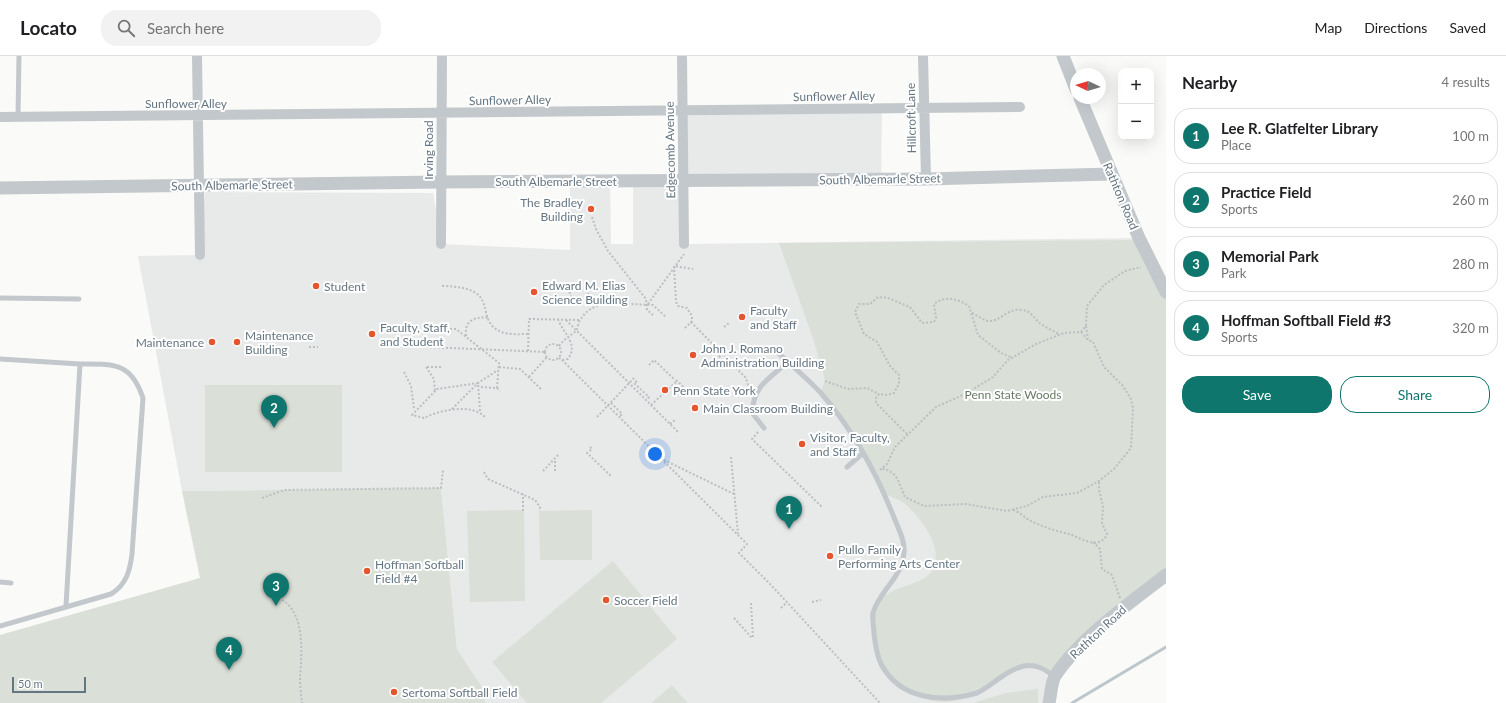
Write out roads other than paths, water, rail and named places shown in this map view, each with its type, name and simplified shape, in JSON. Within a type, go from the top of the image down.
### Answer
[{"type":"street","points":[[197,56],[200,256]]},
{"type":"street","name":"Irving Road","points":[[441,244],[442,56]]},
{"type":"street","name":"Edgecomb Avenue","points":[[682,56],[685,248]]},
{"type":"street","name":"Hillcroft Lane","points":[[923,56],[926,179]]},
{"type":"street","points":[[1063,56],[1070,74]]},
{"type":"street","name":"Rathton Road","points":[[1083,104],[1112,174],[1166,292]]},
{"type":"street","name":"Sunflower Alley","points":[[0,118],[1020,107]]},
{"type":"street","name":"South Albemarle Street","points":[[0,188],[442,182],[926,179],[1112,174]]},
{"type":"street","name":"Rathton Road","points":[[1049,703],[1055,677],[1078,649],[1122,609],[1166,575]]},
{"type":"lane","points":[[18,117],[19,56]]},
{"type":"lane","points":[[0,298],[79,299]]},
{"type":"lane","points":[[775,350],[821,393],[852,436],[884,492],[904,545],[901,565],[873,614],[876,644],[881,664],[894,680],[908,693],[923,698],[944,702],[959,700],[978,692],[996,680],[1024,666],[1035,666],[1048,671],[1055,677]]},
{"type":"lane","points":[[0,358],[100,364],[122,367],[133,376],[143,398],[132,554],[129,574],[119,589],[111,594],[0,626]]},
{"type":"lane","points":[[764,428],[753,414],[753,398],[764,384],[788,362]]},
{"type":"lane","points":[[66,606],[80,364]]},
{"type":"lane","points":[[847,467],[862,454]]},
{"type":"lane","points":[[0,582],[11,583]]},
{"type":"waterway","points":[[1072,703],[1166,647]]},
{"type":"place","name":"The Bradley Building","points":[[591,209]]},
{"type":"place","name":"Student","points":[[316,286]]},
{"type":"place","name":"Edward M. Elias Science Building","points":[[534,292]]},
{"type":"place","name":"Faculty and Staff","points":[[742,317]]},
{"type":"place","name":"Faculty, Staff, and Student","points":[[372,334]]},
{"type":"place","name":"Maintenance","points":[[212,342]]},
{"type":"place","name":"Maintenance Building","points":[[237,342]]},
{"type":"place","name":"John J. Romano Administration Building","points":[[693,355]]},
{"type":"place","name":"Penn State York","points":[[665,390]]},
{"type":"place","name":"Main Classroom Building","points":[[695,408]]},
{"type":"place","name":"Practice Field","points":[[274,428]]},
{"type":"place","name":"Visitor, Faculty, and Staff","points":[[802,444]]},
{"type":"place","name":"Lee R. Glatfelter Library","points":[[789,529]]},
{"type":"place","name":"Pullo Family Performing Arts Center","points":[[830,556]]},
{"type":"place","name":"Hoffman Softball Field #4","points":[[367,571]]},
{"type":"place","name":"Soccer Field","points":[[606,600]]},
{"type":"place","name":"Memorial Park","points":[[276,606]]},
{"type":"place","name":"Hoffman Softball Field #3","points":[[229,670]]},
{"type":"place","name":"Sertoma Softball Field","points":[[394,692]]},
{"type":"park label","name":"Penn State Woods","points":[[1013,394]]}]
